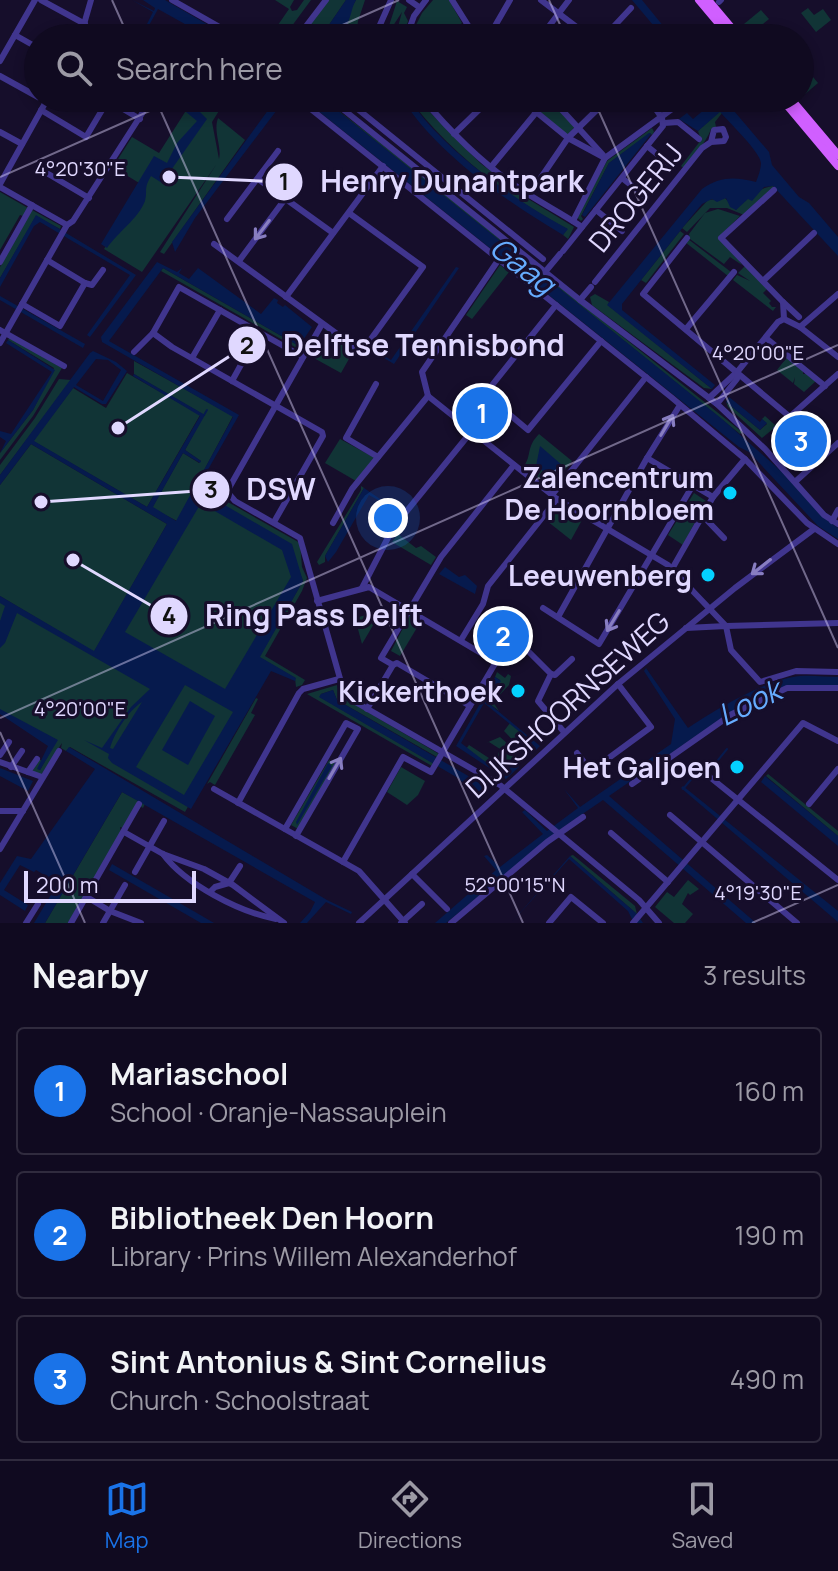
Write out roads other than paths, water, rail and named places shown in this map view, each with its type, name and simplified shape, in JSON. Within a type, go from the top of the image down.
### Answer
[{"type":"main road","points":[[699,0],[719,24]]},
{"type":"main road","points":[[708,0],[728,24]]},
{"type":"main road","points":[[793,112],[838,166]]},
{"type":"main road","points":[[802,112],[838,155]]},
{"type":"street","points":[[0,61],[35,0]]},
{"type":"street","points":[[41,0],[85,24],[91,0]]},
{"type":"street","points":[[172,0],[214,24]]},
{"type":"street","points":[[308,24],[326,0]]},
{"type":"street","points":[[380,24],[391,0]]},
{"type":"street","points":[[409,0],[419,7]]},
{"type":"street","points":[[411,24],[426,0]]},
{"type":"street","points":[[452,0],[466,24]]},
{"type":"street","points":[[496,24],[510,0]]},
{"type":"street","points":[[541,0],[573,24]]},
{"type":"street","points":[[551,24],[569,0]]},
{"type":"street","points":[[616,24],[631,8]]},
{"type":"street","points":[[15,35],[24,40]]},
{"type":"street","points":[[0,76],[24,89]]},
{"type":"street","points":[[40,112],[0,185],[64,230]]},
{"type":"street","points":[[44,112],[86,137],[101,112]]},
{"type":"street","points":[[128,112],[140,119]]},
{"type":"street","points":[[0,343],[3,332],[64,230],[89,198],[144,112]]},
{"type":"street","points":[[315,112],[680,405],[745,459],[814,529],[838,544]]},
{"type":"street","points":[[346,112],[580,300],[717,404],[835,523]]},
{"type":"street","points":[[362,112],[543,259]]},
{"type":"street","points":[[434,112],[491,167],[529,195],[582,227]]},
{"type":"street","points":[[454,134],[477,112]]},
{"type":"street","points":[[491,167],[535,112],[568,138],[605,158]]},
{"type":"street","points":[[564,112],[605,158]]},
{"type":"street","points":[[529,195],[568,138],[594,112]]},
{"type":"street","points":[[658,112],[663,120],[678,122],[699,139]]},
{"type":"street","points":[[573,221],[605,158],[672,112]]},
{"type":"street","points":[[545,272],[647,146],[663,120]]},
{"type":"street","points":[[0,132],[22,144]]},
{"type":"street","name":"DROGERIJ","points":[[580,300],[702,148],[711,142]]},
{"type":"street","points":[[647,146],[673,167]]},
{"type":"street","points":[[227,219],[278,151]]},
{"type":"street","points":[[286,297],[383,166]]},
{"type":"street","points":[[45,172],[89,198]]},
{"type":"street","points":[[622,178],[647,198]]},
{"type":"street","points":[[258,179],[333,233]]},
{"type":"street","points":[[774,190],[721,238],[799,317]]},
{"type":"street","points":[[239,261],[285,199]]},
{"type":"street","points":[[0,262],[32,205]]},
{"type":"street","points":[[596,210],[622,231]]},
{"type":"street","points":[[214,244],[322,324],[363,350],[423,267],[349,213]]},
{"type":"street","points":[[503,238],[509,230]]},
{"type":"street","points":[[763,281],[814,233]]},
{"type":"street","points":[[687,238],[643,294],[790,417]]},
{"type":"street","points":[[499,259],[422,372],[428,396],[554,497],[672,569],[726,626],[731,650],[760,682],[796,671],[838,672]]},
{"type":"street","points":[[47,260],[92,285],[103,270]]},
{"type":"street","points":[[686,329],[734,272]]},
{"type":"street","points":[[20,308],[60,326],[85,283]]},
{"type":"street","points":[[134,352],[153,333],[179,287],[303,357]]},
{"type":"street","points":[[800,327],[838,294]]},
{"type":"street","points":[[783,302],[784,319]]},
{"type":"street","points":[[556,305],[485,394],[528,430],[601,341]]},
{"type":"street","points":[[192,358],[220,310]]},
{"type":"street","points":[[709,398],[738,371],[778,322],[784,319]]},
{"type":"street","points":[[784,319],[800,327],[838,357]]},
{"type":"street","points":[[322,324],[229,488],[229,494],[235,501],[300,538],[345,696],[504,788],[646,908],[659,923]]},
{"type":"street","points":[[3,332],[64,366]]},
{"type":"street","points":[[232,381],[259,332]]},
{"type":"street","points":[[153,333],[322,432],[323,436],[274,522]]},
{"type":"street","points":[[766,338],[825,386]]},
{"type":"street","points":[[717,404],[737,379],[738,371]]},
{"type":"street","points":[[776,429],[838,374]]},
{"type":"street","points":[[461,640],[483,604],[488,586],[646,377]]},
{"type":"street","points":[[376,384],[346,438],[378,457]]},
{"type":"street","points":[[333,523],[352,489],[428,396]]},
{"type":"street","points":[[558,617],[680,405]]},
{"type":"street","points":[[362,588],[393,528],[471,432]]},
{"type":"street","points":[[796,481],[838,443]]},
{"type":"street","points":[[647,458],[713,497]]},
{"type":"street","points":[[672,569],[701,514],[745,459]]},
{"type":"street","points":[[470,706],[381,658],[441,557],[514,465]]},
{"type":"street","points":[[543,608],[599,644],[693,485]]},
{"type":"street","points":[[835,523],[838,510]]},
{"type":"street","points":[[701,514],[724,538]]},
{"type":"street","name":"DIJKSHOORNSEWEG","points":[[359,923],[618,684],[766,563],[814,529]]},
{"type":"street","points":[[317,601],[369,587],[495,661],[431,772],[403,757],[343,862]]},
{"type":"street","points":[[686,628],[838,623]]},
{"type":"street","points":[[520,643],[551,674],[555,675],[572,659]]},
{"type":"street","points":[[367,709],[395,664]]},
{"type":"street","points":[[551,674],[538,701],[564,732]]},
{"type":"street","points":[[238,803],[299,693],[303,689],[339,679]]},
{"type":"street","points":[[577,753],[591,771],[651,727],[618,684]]},
{"type":"street","points":[[632,784],[732,714],[787,688],[838,688]]},
{"type":"street","points":[[285,829],[346,723],[358,729],[296,836]]},
{"type":"street","points":[[633,923],[803,723],[838,741]]},
{"type":"street","points":[[0,755],[9,742]]},
{"type":"street","points":[[11,767],[22,751]]},
{"type":"street","points":[[0,849],[59,751]]},
{"type":"street","points":[[28,772],[37,759]]},
{"type":"street","points":[[0,762],[42,777]]},
{"type":"street","points":[[809,804],[838,769]]},
{"type":"street","points":[[706,774],[838,880]]},
{"type":"street","points":[[214,789],[359,871],[403,922],[422,904]]},
{"type":"street","points":[[71,923],[139,804]]},
{"type":"street","points":[[0,811],[23,811]]},
{"type":"street","points":[[670,815],[797,923]]},
{"type":"street","points":[[451,923],[558,833],[583,817]]},
{"type":"street","points":[[135,872],[164,821]]},
{"type":"street","points":[[124,832],[163,854],[229,883],[282,922]]},
{"type":"street","points":[[611,833],[668,882]]},
{"type":"street","points":[[163,854],[169,862],[213,889],[263,917],[282,922]]},
{"type":"street","points":[[213,889],[229,883],[240,866]]},
{"type":"street","points":[[213,874],[213,889]]},
{"type":"street","points":[[412,874],[447,909]]},
{"type":"street","points":[[103,923],[125,885]]},
{"type":"street","points":[[87,897],[124,923]]},
{"type":"street","points":[[549,923],[571,897],[603,923]]},
{"type":"street","points":[[26,923],[38,904]]},
{"type":"street","points":[[110,911],[141,923]]},
{"type":"water","points":[[132,0],[154,11],[155,8],[143,0],[165,0],[207,24],[185,24],[158,9],[147,24],[153,12]]},
{"type":"water","points":[[346,0],[356,0],[347,24],[330,24]]},
{"type":"water","points":[[632,0],[642,0],[662,24],[652,24]]},
{"type":"water","points":[[186,112],[200,112],[207,119],[162,183],[151,176],[145,201],[133,220],[107,248],[101,244],[154,156],[167,163],[177,143],[197,121]]},
{"type":"water","points":[[267,112],[275,112],[195,218],[175,252],[172,242]]},
{"type":"water","name":"Gaag","points":[[320,112],[339,112],[722,419],[781,471],[824,518],[838,528],[838,539],[818,526],[749,452]]},
{"type":"water","points":[[412,112],[419,112],[459,154],[503,189],[568,229],[563,235],[520,208],[453,157]]},
{"type":"water","points":[[701,112],[720,112],[698,131],[679,119],[687,113],[693,119]]},
{"type":"water","points":[[720,112],[735,112],[769,152],[772,165],[838,237],[838,256],[773,186],[764,187],[752,201],[748,199],[736,210],[730,207],[726,198],[717,202],[712,199],[702,204],[622,304],[622,310],[715,385],[712,389],[607,305],[702,189],[728,179],[756,182],[761,163],[750,145]]},
{"type":"water","points":[[649,133],[585,217],[582,215],[609,163]]},
{"type":"water","points":[[36,215],[136,275],[90,337],[87,335],[130,275],[40,222],[34,226],[0,287],[0,278]]},
{"type":"water","points":[[157,262],[177,272],[182,268],[179,273],[189,279],[198,268],[261,314],[274,298],[312,327],[299,346],[163,268],[109,341],[239,415],[197,489],[292,544],[303,581],[260,657],[296,678],[295,681],[271,671],[191,809],[112,763],[109,754],[84,740],[102,748],[131,707],[150,689],[17,613],[0,648],[0,621],[5,606],[0,603],[0,596],[94,651],[167,524],[31,444],[0,485],[0,475],[90,353],[93,351],[116,362],[127,371],[106,404],[74,387],[34,441],[147,507],[200,416],[134,374],[205,415],[185,450],[200,463],[183,453],[153,507],[176,521],[233,417],[102,342],[101,337]],"holes":[[[96,359],[108,360],[121,370],[103,401],[76,385]],[[201,503],[282,550],[291,577],[225,689],[125,632]],[[185,685],[233,712],[184,795],[136,767]],[[142,702],[113,749],[110,748],[132,711]]]},
{"type":"water","points":[[456,267],[459,268],[394,364],[374,352],[391,360]]},
{"type":"water","points":[[0,296],[85,344],[83,348],[0,300]]},
{"type":"water","points":[[8,340],[55,370],[33,410],[0,453],[6,441],[0,437],[0,431],[11,434],[52,372],[6,343]]},
{"type":"water","points":[[729,397],[760,422],[762,419],[767,423],[760,430],[726,402]]},
{"type":"water","points":[[540,446],[562,465],[551,477],[536,466]]},
{"type":"water","points":[[364,488],[399,512],[369,495],[328,562],[325,556]]},
{"type":"water","points":[[445,567],[459,577],[465,575],[477,586],[475,594],[439,574]]},
{"type":"water","name":"Look","points":[[646,668],[688,728],[727,704],[773,682],[800,676],[838,677],[838,687],[803,685],[729,713],[609,796],[756,923],[746,923],[603,800],[562,828],[446,923],[435,923],[496,870],[484,856],[487,855],[500,867],[543,834],[522,812],[525,810],[547,831],[578,808],[564,789],[580,807],[671,744],[675,719],[644,671]]},
{"type":"water","points":[[495,677],[501,681],[486,701],[540,746],[532,754],[528,750],[531,741],[484,703],[461,743],[500,773],[512,758],[518,758],[519,767],[506,779],[456,746]]},
{"type":"water","points":[[333,690],[337,700],[489,788],[479,798],[458,778],[319,697]]},
{"type":"water","points":[[190,701],[215,716],[188,765],[162,750]]},
{"type":"water","points":[[0,709],[58,740],[40,770],[37,769],[48,746],[0,714]]},
{"type":"water","points":[[69,747],[351,914],[326,902],[307,923],[300,923],[315,902],[122,792],[45,923],[34,923],[58,883],[20,865],[4,890],[28,905],[25,911],[0,895],[0,883],[17,856],[31,859],[95,769],[66,751]]},
{"type":"water","points":[[328,763],[332,766],[297,825],[296,822]]},
{"type":"water","points":[[0,768],[33,781],[28,791],[0,776]]},
{"type":"water","points":[[765,776],[838,836],[838,846],[761,782]]},
{"type":"water","points":[[683,786],[838,911],[838,922],[681,788]]},
{"type":"water","points":[[570,856],[637,914],[643,923],[634,923],[628,911],[569,859],[511,923]]},
{"type":"water","points":[[112,864],[214,923],[201,923],[109,870]]},
{"type":"waterway","points":[[204,415],[207,410]]},
{"type":"waterway","points":[[683,789],[704,764],[710,770],[727,749]]},
{"type":"place","name":"Henry Dunantpark","points":[[169,177]]},
{"type":"place","name":"Mariaschool","points":[[482,413]]},
{"type":"place","name":"Delftse Tennisbond","points":[[118,428]]},
{"type":"place","name":"Sint Antonius & Sint Cornelius","points":[[801,441]]},
{"type":"place","name":"Zalencentrum De Hoornbloem","points":[[730,493]]},
{"type":"place","name":"DSW","points":[[41,502]]},
{"type":"place","name":"Ring Pass Delft","points":[[73,560]]},
{"type":"place","name":"Leeuwenberg","points":[[708,575]]},
{"type":"place","name":"Bibliotheek Den Hoorn","points":[[503,636]]},
{"type":"place","name":"Kickerthoek","points":[[518,691]]},
{"type":"place","name":"Het Galjoen","points":[[737,767]]}]
